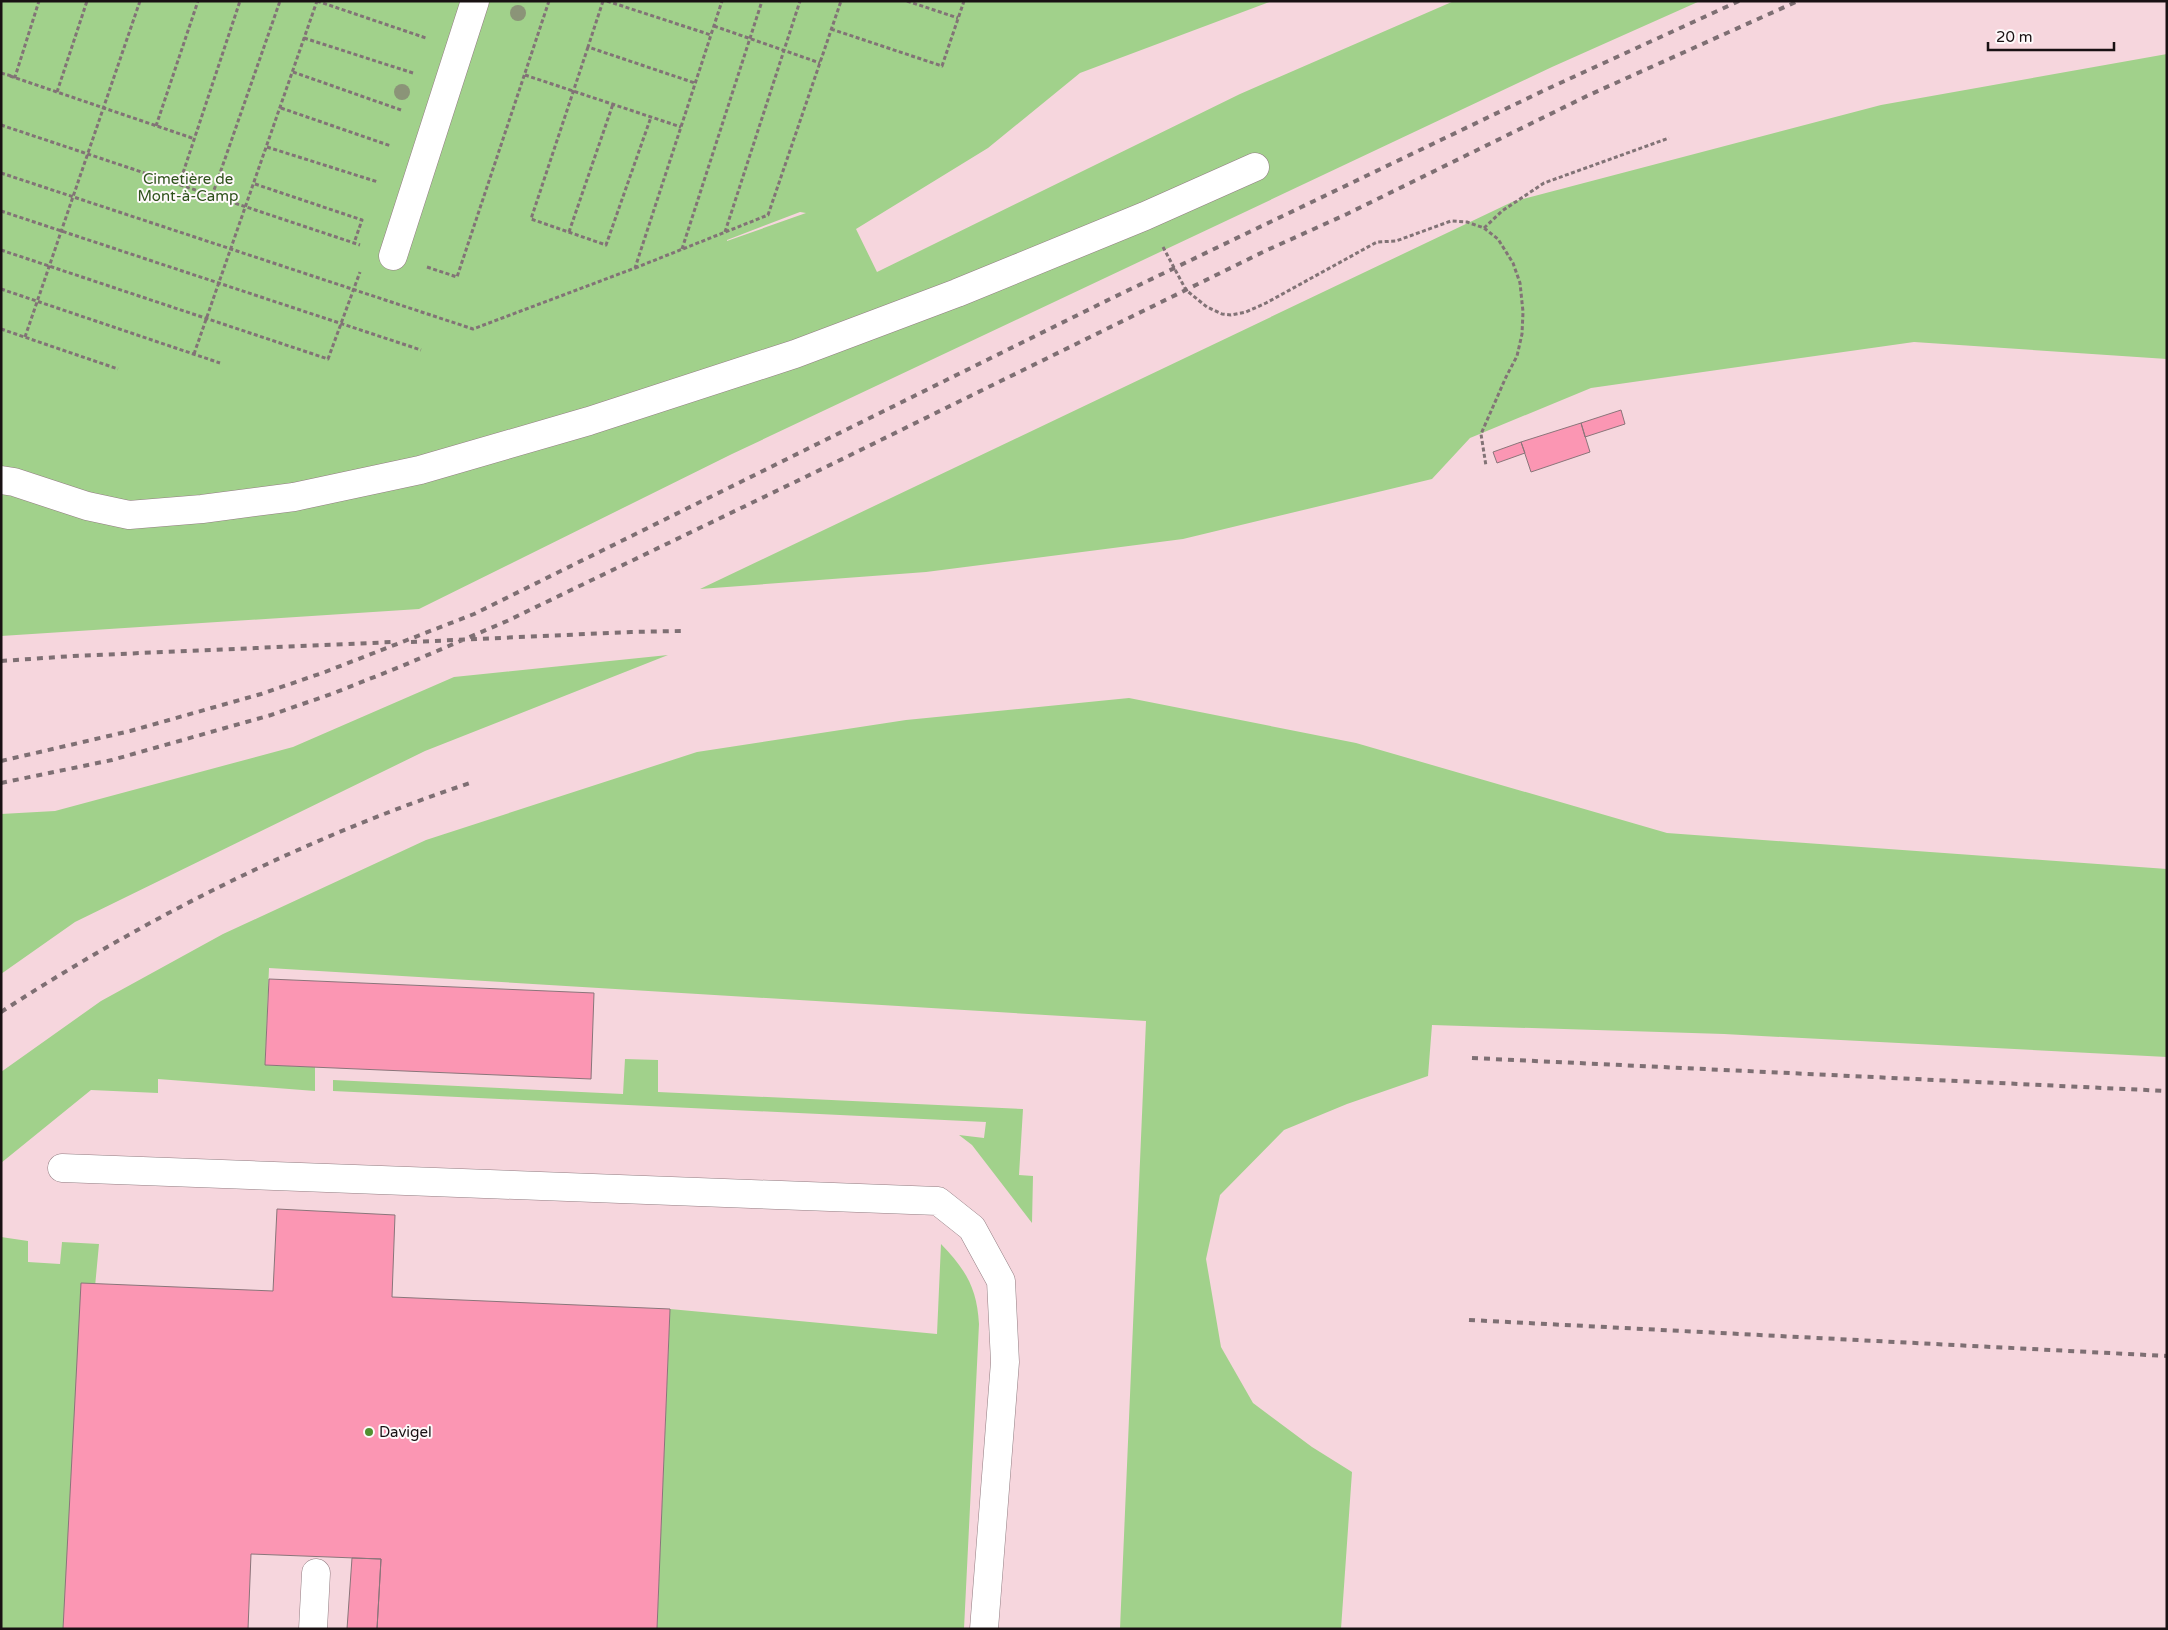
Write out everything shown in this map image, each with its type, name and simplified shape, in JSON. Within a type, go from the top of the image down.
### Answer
[{"type":"lane","points":[[381,252],[425,157],[475,1]]},
{"type":"lane","points":[[1,480],[14,482],[87,506],[129,515],[202,509],[294,497],[420,470],[589,421],[795,354],[958,293],[1145,216],[1256,167]]},
{"type":"lane","points":[[62,1168],[938,1201],[972,1228],[1002,1281],[1005,1362],[984,1629]]},
{"type":"lane","points":[[313,1629],[316,1573]]},
{"type":"path","points":[[10,76],[15,77],[39,1]]},
{"type":"path","points":[[57,92],[87,1]]},
{"type":"path","points":[[24,337],[140,1]]},
{"type":"path","points":[[156,126],[198,1]]},
{"type":"path","points":[[179,185],[240,1]]},
{"type":"path","points":[[212,196],[280,1]]},
{"type":"path","points":[[194,354],[247,207],[317,1],[460,49]]},
{"type":"path","points":[[1,126],[457,277],[549,1]]},
{"type":"path","points":[[603,1],[531,219],[606,245],[651,117]]},
{"type":"path","points":[[608,1],[711,35]]},
{"type":"path","points":[[635,268],[722,1]]},
{"type":"path","points":[[682,249],[762,1]]},
{"type":"path","points":[[725,233],[800,1]]},
{"type":"path","points":[[1,173],[473,329],[768,215],[841,1]]},
{"type":"path","points":[[907,1],[958,18]]},
{"type":"path","points":[[831,29],[942,66],[964,1]]},
{"type":"path","points":[[714,26],[820,62]]},
{"type":"path","points":[[304,38],[448,85]]},
{"type":"path","points":[[588,47],[695,83]]},
{"type":"path","points":[[293,72],[436,122]]},
{"type":"path","points":[[1,73],[195,139]]},
{"type":"path","points":[[525,75],[681,127]]},
{"type":"path","points":[[569,232],[612,104]]},
{"type":"path","points":[[281,108],[425,157]]},
{"type":"path","points":[[1484,228],[1502,211],[1544,183],[1669,138]]},
{"type":"path","points":[[267,147],[378,182]]},
{"type":"path","points":[[255,184],[362,220],[354,243]]},
{"type":"path","points":[[1,211],[421,350]]},
{"type":"path","points":[[1145,216],[1186,290],[1207,307],[1222,314],[1230,315],[1246,312],[1266,303],[1377,242],[1396,241],[1451,221],[1467,222],[1484,228],[1498,239],[1513,263],[1520,283],[1523,312],[1522,334],[1517,356],[1481,434],[1486,466]]},
{"type":"path","points":[[1,250],[328,359],[353,289],[381,252]]},
{"type":"path","points":[[1,289],[220,363]]},
{"type":"path","points":[[1,329],[118,369]]},
{"type":"shaded area","points":[[1078,1],[2167,1],[2167,1629],[1,1629],[1,370]]},
{"type":"green space","name":"Cimetière de Mont-à-Camp","points":[[1,1],[1272,1],[1080,73],[988,148],[856,229],[877,272],[1240,94],[1454,1],[1700,1],[1552,67],[732,454],[419,609],[1,636]],"holes":[[[800,212],[806,213],[727,241]]]},
{"type":"green space","points":[[2167,54],[2167,359],[1914,342],[1591,388],[1470,438],[1432,479],[1183,539],[926,572],[700,589],[1512,202],[1881,105]]},
{"type":"green space","points":[[668,655],[425,751],[75,922],[1,974],[1,814],[55,811],[293,747],[454,677]]},
{"type":"green space","points":[[1129,698],[1356,743],[1667,833],[2167,869],[2167,1057],[1724,1034],[1432,1025],[1428,1076],[1347,1104],[1284,1130],[1220,1195],[1206,1259],[1221,1347],[1253,1403],[1312,1447],[1352,1472],[1341,1629],[1120,1629],[1146,1021],[269,968],[265,1065],[315,1067],[315,1091],[158,1079],[158,1093],[91,1090],[1,1163],[1,1072],[101,1001],[223,934],[426,840],[697,752],[906,720]]},
{"type":"green space","points":[[625,1059],[658,1060],[658,1092],[1023,1109],[1019,1175],[1033,1176],[1032,1223],[972,1145],[959,1135],[984,1138],[986,1122],[333,1091],[333,1080],[623,1094]]},
{"type":"green space","points":[[1,1237],[28,1241],[28,1262],[60,1264],[62,1242],[99,1244],[63,1629],[1,1629]]},
{"type":"green space","points":[[941,1244],[957,1262],[969,1280],[976,1300],[979,1324],[964,1629],[657,1629],[670,1309],[937,1334]]},
{"type":"building","points":[[1621,410],[1625,424],[1585,437],[1581,423]]},
{"type":"building","points":[[1581,423],[1590,452],[1531,472],[1521,442]]},
{"type":"building","points":[[1521,442],[1525,453],[1497,463],[1493,452]]},
{"type":"building","points":[[269,979],[594,993],[591,1079],[265,1065]]},
{"type":"building","name":"Davigel","points":[[277,1209],[395,1215],[392,1297],[670,1309],[657,1629],[377,1629],[381,1559],[251,1554],[248,1629],[63,1629],[81,1283],[273,1291]]},
{"type":"building","points":[[352,1558],[381,1559],[377,1629],[347,1629]]},
{"type":"railway","points":[[1,761],[130,731],[261,694],[325,672],[474,614],[1110,299],[1547,89],[1739,1]]},
{"type":"railway","points":[[1,783],[112,760],[271,715],[402,666],[507,621],[1589,95],[1798,1]]},
{"type":"railway","points":[[411,642],[681,631]]},
{"type":"railway","points":[[1,661],[73,656],[393,642]]},
{"type":"railway","points":[[1,1012],[113,944],[228,882],[348,829],[470,783]]},
{"type":"railway","points":[[1472,1058],[2167,1091]]},
{"type":"railway","points":[[1469,1320],[2167,1356]]},
{"type":"place","name":"Davigel","points":[[369,1432]]}]
